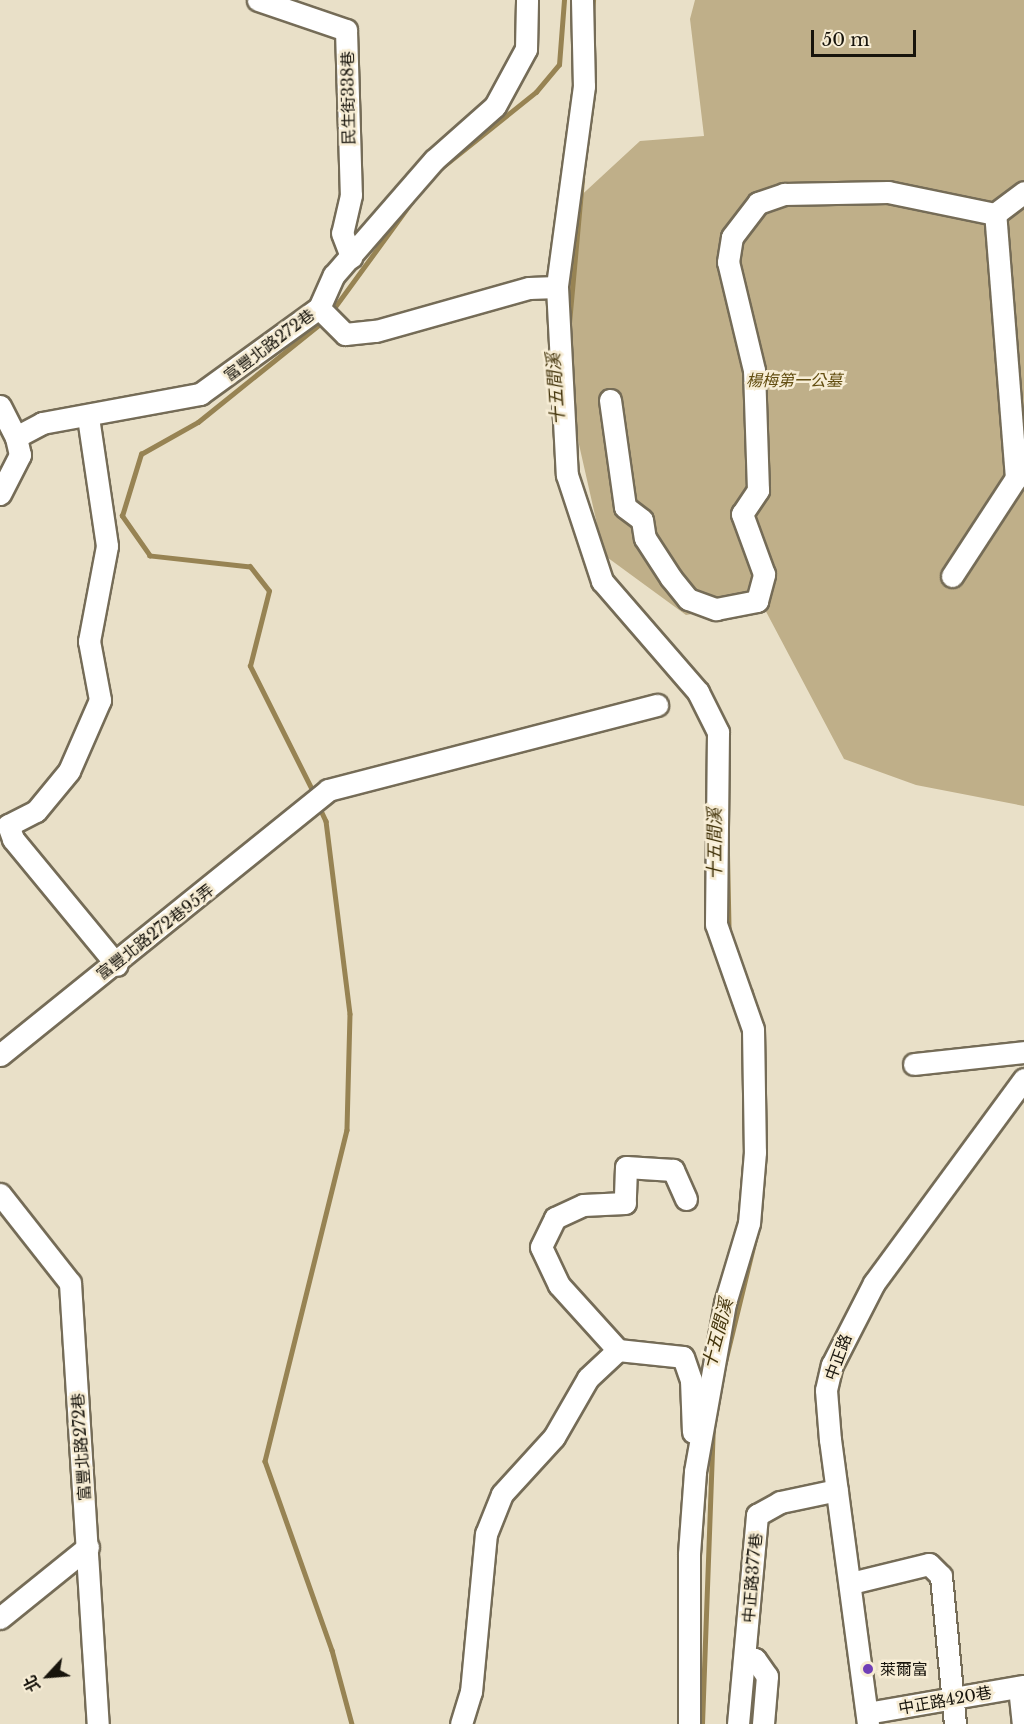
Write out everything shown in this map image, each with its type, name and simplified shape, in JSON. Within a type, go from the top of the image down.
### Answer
[{"type":"street","name":"民生街338巷","points":[[258,0],[346,30],[351,195],[342,233],[351,257]]},
{"type":"street","name":"富豐北路272巷","points":[[16,437],[42,423],[88,417],[200,394],[324,314],[334,275],[434,160],[495,106],[526,49],[527,0]]},
{"type":"street","points":[[582,0],[584,87],[557,287],[567,475],[590,557],[621,609],[698,692],[721,749],[716,924],[753,1029],[755,1152],[749,1223],[725,1303],[695,1472],[689,1554],[689,1724]]},
{"type":"street","points":[[609,400],[626,507],[642,520],[645,538],[671,578],[688,599],[716,609],[757,602],[764,574],[742,514],[758,490],[754,370],[728,262],[732,237],[758,203],[784,194],[888,192],[994,214],[1024,192]]},
{"type":"street","points":[[952,576],[1016,478],[1016,394],[994,214]]},
{"type":"street","points":[[324,314],[345,334],[376,331],[529,288],[557,287]]},
{"type":"street","points":[[0,406],[16,437],[20,455],[0,494]]},
{"type":"street","points":[[88,417],[107,546],[89,641],[100,700],[69,771],[36,811],[8,825],[13,839],[117,965]]},
{"type":"street","name":"富豐北路272巷95弄","points":[[0,1055],[117,965],[316,800],[657,705]]},
{"type":"street","points":[[914,1064],[1024,1052]]},
{"type":"street","name":"中正路","points":[[867,1718],[826,1390],[854,1318],[1024,1079]]},
{"type":"street","points":[[686,1199],[673,1170],[626,1167],[625,1203],[583,1205],[555,1218],[543,1237],[547,1269],[618,1350],[683,1357],[691,1380],[695,1472]]},
{"type":"street","name":"富豐北路272巷","points":[[0,1194],[70,1283],[98,1724]]},
{"type":"street","points":[[461,1724],[471,1692],[486,1534],[502,1494],[554,1437],[588,1378],[618,1350]]},
{"type":"street","name":"中正路377巷","points":[[738,1724],[746,1657],[757,1515],[780,1502],[837,1490]]},
{"type":"street","points":[[0,1618],[88,1547]]},
{"type":"street","points":[[851,1583],[929,1564],[941,1576],[955,1724]]},
{"type":"street","points":[[746,1657],[755,1659],[767,1676],[763,1724]]},
{"type":"street","points":[[1021,1687],[1023,1724]]},
{"type":"street","name":"中正路420巷","points":[[867,1718],[952,1698],[1021,1687]]},
{"type":"green space","name":"楊梅第一公墓","points":[[695,0],[1024,0],[1024,185],[995,214],[1024,192],[1024,806],[916,785],[844,759],[761,602],[686,615],[604,555],[573,418],[561,214],[640,141],[704,136],[690,19]]},
{"type":"waterway","points":[[436,172],[536,92],[559,65],[564,0]]},
{"type":"waterway","name":"十五間溪","points":[[592,15],[593,0]]},
{"type":"waterway","name":"十五間溪","points":[[569,323],[582,179]]},
{"type":"waterway","points":[[332,311],[415,197]]},
{"type":"waterway","points":[[314,794],[250,666],[269,591],[250,567],[150,556],[122,516],[141,454],[198,422],[325,320]]},
{"type":"waterway","name":"十五間溪","points":[[725,735],[729,932]]},
{"type":"waterway","points":[[318,804],[326,821],[350,1014],[347,1130],[265,1461],[332,1650],[352,1724]]},
{"type":"waterway","name":"十五間溪","points":[[751,990],[763,1040]]},
{"type":"waterway","name":"十五間溪","points":[[725,1362],[759,1222]]},
{"type":"waterway","name":"十五間溪","points":[[702,1724],[713,1426]]},
{"type":"place","name":"萊爾富","points":[[868,1669]]}]
